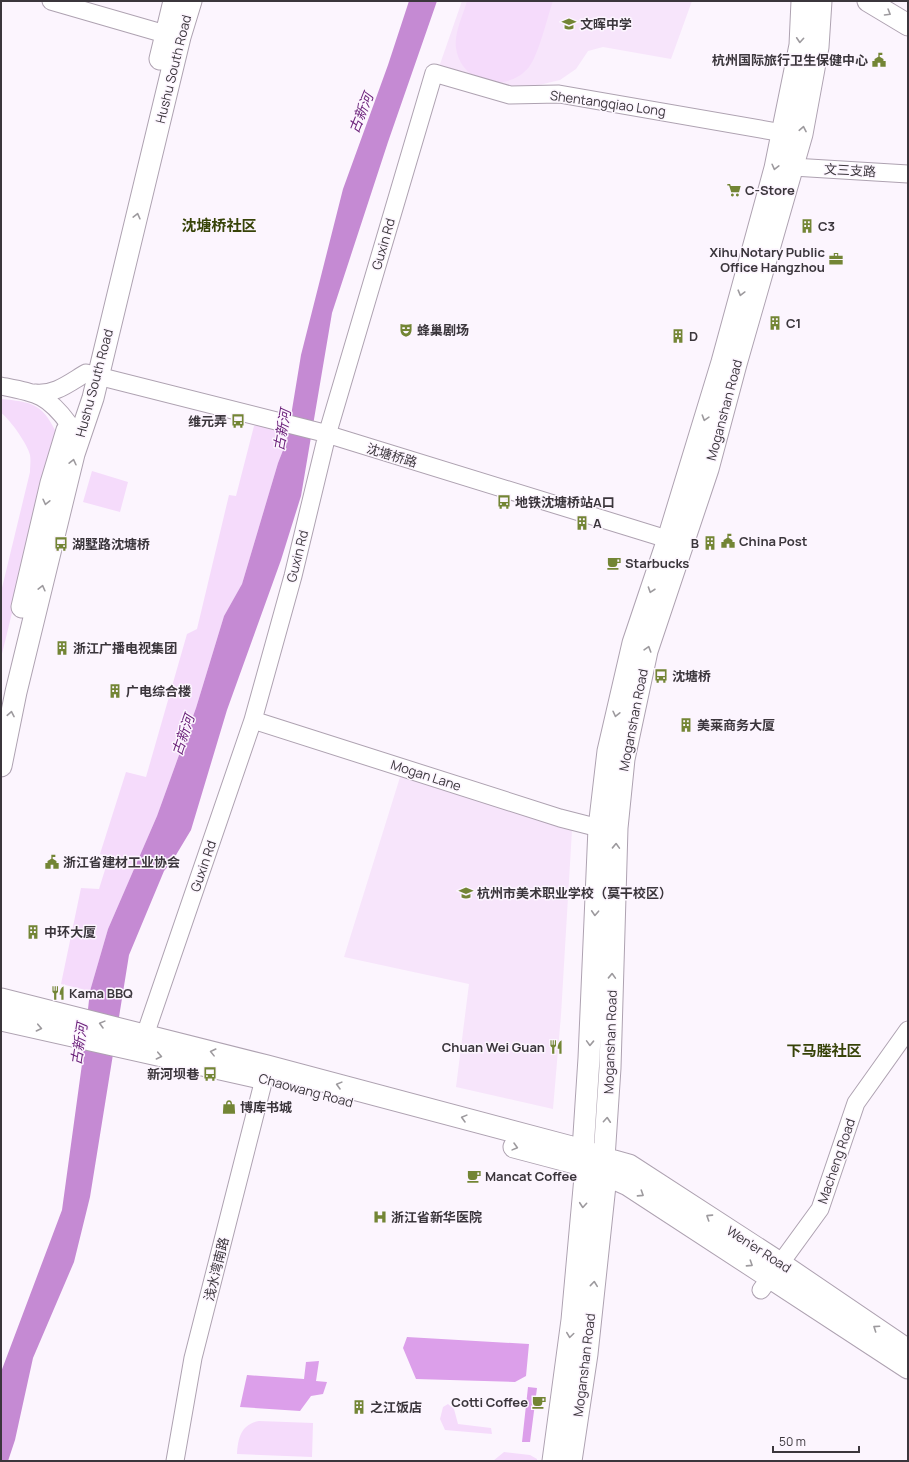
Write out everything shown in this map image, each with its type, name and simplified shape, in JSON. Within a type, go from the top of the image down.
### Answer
[{"type":"main road","name":"Hushu South Road","points":[[1,766],[16,692],[92,375],[174,1]]},
{"type":"main road","name":"Hushu South Road","points":[[1,698],[51,483],[69,424],[92,375],[180,37],[191,1]]},
{"type":"main road","name":"Moganshan Road","points":[[553,1461],[610,1061],[617,828],[624,759],[647,651],[722,362],[775,168],[800,45],[802,1]]},
{"type":"main road","name":"Moganshan Road","points":[[571,1461],[587,1354],[595,1163],[590,1058],[599,828],[608,751],[633,643],[708,469],[736,364],[802,134],[818,47],[821,1]]},
{"type":"main road","points":[[868,1],[908,25]]},
{"type":"main road","name":"Chaowang Road","points":[[1,999],[81,1028],[122,1038],[264,1079],[595,1163]]},
{"type":"main road","name":"Chaowang Road","points":[[1,1020],[81,1028]]},
{"type":"main road","name":"Chaowang Road","points":[[122,1038],[145,1035],[267,1066],[595,1163]]},
{"type":"main road","name":"Wen'er Road","points":[[595,1163],[770,1276],[908,1368]]},
{"type":"main road","name":"Wen'er Road","points":[[770,1276],[908,1350]]},
{"type":"street","points":[[50,1],[166,34]]},
{"type":"street","name":"Shentangqiao Long","points":[[434,73],[510,95],[559,94],[783,133]]},
{"type":"street","name":"Guxin Rd","points":[[145,1035],[253,720],[293,576],[323,434],[434,73]]},
{"type":"street","name":"文三支路","points":[[793,167],[908,174]]},
{"type":"street","points":[[1,386],[46,394],[92,375]]},
{"type":"street","name":"沈塘桥路","points":[[92,375],[282,422],[676,542]]},
{"type":"street","points":[[36,393],[57,408],[69,424]]},
{"type":"street","name":"Mogan Lane","points":[[253,720],[560,818],[599,828]]},
{"type":"street","name":"Macheng Road","points":[[770,1276],[820,1209],[856,1103],[908,1030]]},
{"type":"street","name":"浅水湾南路","points":[[175,1461],[193,1358],[264,1079]]},
{"type":"shaded area","points":[[409,1],[437,1],[388,142],[332,313],[301,496],[281,560],[227,710],[191,830],[173,860],[164,871],[129,955],[90,1197],[74,1262],[33,1358],[15,1440],[8,1461],[1,1461],[1,1372],[62,1210],[82,1064],[90,991],[108,929],[157,816],[196,708],[224,616],[242,584],[278,463],[287,440],[301,355],[343,189],[388,65]]},
{"type":"shaded area","name":"文晖中学","points":[[462,1],[692,1],[671,59],[603,47],[588,51],[576,69],[560,80],[514,91],[439,67]]},
{"type":"shaded area","points":[[467,1],[553,1],[533,61],[520,75],[509,80],[498,82],[486,81],[475,77],[466,70],[460,60],[456,48],[456,36]]},
{"type":"shaded area","points":[[1,399],[20,401],[34,406],[46,415],[56,432],[1,658],[1,592],[30,472],[30,455],[14,426],[1,413]]},
{"type":"shaded area","points":[[269,423],[289,430],[287,440],[278,463],[242,584],[224,616],[196,708],[157,816],[108,929],[90,991],[61,984],[81,888],[99,889],[109,857],[100,854],[126,772],[146,777],[187,634],[197,629],[229,495],[236,496],[254,426]]},
{"type":"shaded area","points":[[92,471],[128,482],[120,512],[83,502]]},
{"type":"shaded area","name":"杭州市美术职业学校（莫干校区）","points":[[401,774],[572,830],[561,1015],[553,1109],[456,1087],[469,984],[344,957]]},
{"type":"shaded area","points":[[407,1337],[529,1344],[526,1376],[515,1382],[416,1379],[403,1348]]},
{"type":"shaded area","points":[[319,1361],[316,1381],[327,1382],[323,1394],[311,1396],[300,1411],[240,1407],[247,1375],[304,1379],[306,1362]]},
{"type":"shaded area","points":[[528,1387],[537,1388],[530,1442],[522,1442]]},
{"type":"shaded area","points":[[448,1404],[454,1409],[458,1424],[491,1428],[492,1434],[445,1430],[440,1419],[443,1407]]},
{"type":"shaded area","points":[[259,1421],[313,1423],[312,1457],[237,1454],[238,1443],[244,1429],[248,1425]]},
{"type":"shaded area","points":[[504,1452],[530,1455],[537,1459],[537,1461],[493,1461]]},
{"type":"place","name":"文晖中学","points":[[569,24]]},
{"type":"place","name":"杭州国际旅行卫生保健中心","points":[[879,60]]},
{"type":"place","name":"C-Store","points":[[734,190]]},
{"type":"place","name":"C3","points":[[807,226]]},
{"type":"place","name":"Xihu Notary Public Office Hangzhou","points":[[836,259]]},
{"type":"place","name":"C1","points":[[775,323]]},
{"type":"place","name":"蜂巢剧场","points":[[406,330]]},
{"type":"place","name":"D","points":[[678,336]]},
{"type":"place","name":"维元弄","points":[[238,421]]},
{"type":"place","name":"地铁沈塘桥站A口","points":[[504,502]]},
{"type":"place","name":"A","points":[[582,523]]},
{"type":"place","name":"China Post","points":[[728,541]]},
{"type":"place","name":"B","points":[[710,543]]},
{"type":"place","name":"湖墅路沈塘桥","points":[[61,544]]},
{"type":"place","name":"Starbucks","points":[[614,563]]},
{"type":"place","name":"浙江广播电视集团","points":[[62,648]]},
{"type":"place","name":"沈塘桥","points":[[661,676]]},
{"type":"place","name":"广电综合楼","points":[[115,691]]},
{"type":"place","name":"美莱商务大厦","points":[[686,725]]},
{"type":"place","name":"浙江省建材工业协会","points":[[52,862]]},
{"type":"place","name":"杭州市美术职业学校（莫干校区）","points":[[466,893]]},
{"type":"place","name":"中环大厦","points":[[33,932]]},
{"type":"place","name":"Kama BBQ","points":[[58,993]]},
{"type":"place","name":"Chuan Wei Guan","points":[[556,1047]]},
{"type":"place","name":"新河坝巷","points":[[210,1074]]},
{"type":"place","name":"博库书城","points":[[229,1107]]},
{"type":"place","name":"Mancat Coffee","points":[[474,1176]]},
{"type":"place","name":"浙江省新华医院","points":[[380,1217]]},
{"type":"place","name":"Cotti Coffee","points":[[539,1402]]},
{"type":"place","name":"之江饭店","points":[[359,1407]]},
{"type":"district","name":"沈塘桥社区","points":[[219,226]]},
{"type":"district","name":"下马塍社区","points":[[824,1051]]},
{"type":"water label","name":"古新河","points":[[361,113]]},
{"type":"water label","name":"古新河","points":[[282,430]]},
{"type":"water label","name":"古新河","points":[[183,735]]},
{"type":"water label","name":"古新河","points":[[79,1044]]}]
